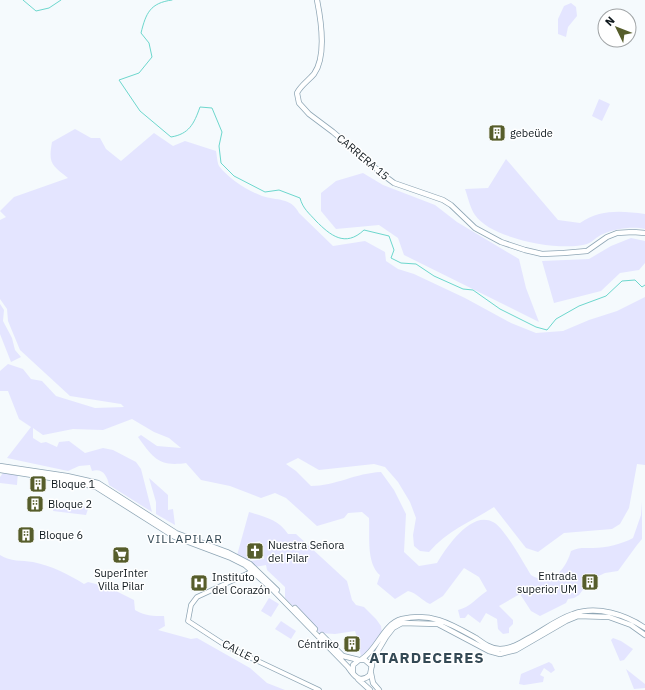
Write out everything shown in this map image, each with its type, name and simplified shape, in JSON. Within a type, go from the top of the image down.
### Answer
[{"type":"main road","name":"CARRERA 15","points":[[316,0],[322,26],[320,55],[314,74],[297,93],[299,103],[309,114],[394,183],[443,200],[451,205],[482,232],[501,242],[542,254],[576,252],[592,248],[606,237],[617,233],[645,233]]},
{"type":"main road","points":[[0,467],[67,476],[98,483],[176,533],[232,554],[258,570],[343,656],[368,661],[372,666]]},
{"type":"main road","points":[[0,467],[96,487],[175,537],[231,558],[252,571],[370,690]]},
{"type":"main road","points":[[353,674],[353,665],[370,654],[390,626],[404,619],[440,619],[490,647],[501,649],[513,647],[564,618],[579,612],[608,612],[631,619],[645,628]]},
{"type":"main road","points":[[379,690],[373,683],[371,673],[375,654],[390,631],[402,623],[438,624],[489,651],[500,654],[516,650],[566,621],[578,616],[609,617],[631,625],[645,635]]},
{"type":"main road","points":[[357,678],[365,679],[371,673]]},
{"type":"street","points":[[252,571],[258,570]]},
{"type":"street","name":"CALLE 9","points":[[252,571],[197,597],[191,606],[188,621],[228,647],[318,690]]},
{"type":"shaded area","points":[[571,3],[576,7],[577,16],[568,27],[566,37],[558,34],[558,19],[564,6]]},
{"type":"shaded area","points":[[599,99],[610,104],[602,121],[592,116]]},
{"type":"shaded area","points":[[75,129],[91,138],[100,138],[106,149],[121,161],[154,133],[173,146],[185,141],[216,151],[219,166],[223,171],[257,194],[268,198],[283,200],[292,204],[299,213],[333,246],[365,241],[385,252],[386,261],[398,269],[414,274],[465,298],[511,323],[536,333],[563,331],[589,320],[617,311],[645,297],[645,465],[637,464],[629,508],[620,524],[612,529],[564,533],[538,552],[526,548],[494,507],[452,532],[429,552],[420,551],[414,546],[413,535],[416,518],[410,502],[398,482],[385,467],[374,464],[319,470],[298,458],[286,464],[296,471],[311,486],[329,484],[381,472],[394,490],[406,514],[404,552],[419,566],[437,563],[460,532],[476,521],[485,520],[498,525],[514,546],[531,575],[538,578],[551,578],[557,575],[561,570],[569,558],[571,551],[579,548],[598,548],[608,546],[633,538],[641,515],[642,502],[642,539],[618,571],[605,573],[590,580],[579,595],[568,599],[566,603],[540,616],[531,611],[520,594],[499,606],[513,620],[513,624],[509,628],[509,633],[503,634],[498,629],[497,619],[486,613],[480,623],[468,614],[465,618],[460,618],[458,610],[470,605],[487,591],[479,577],[464,568],[443,596],[430,604],[414,593],[408,591],[395,599],[377,584],[380,575],[373,564],[371,556],[369,541],[369,518],[362,512],[348,513],[344,518],[317,526],[286,498],[275,493],[261,498],[230,486],[201,480],[186,463],[169,464],[153,456],[138,437],[141,435],[157,446],[181,448],[169,438],[154,432],[132,419],[103,430],[73,429],[43,435],[33,428],[33,438],[41,443],[46,442],[57,447],[59,442],[69,441],[85,453],[103,448],[113,450],[136,462],[141,469],[152,512],[109,485],[104,474],[96,470],[92,471],[90,465],[79,466],[68,471],[7,458],[31,427],[19,419],[8,391],[0,391],[0,371],[8,364],[23,369],[31,379],[42,381],[56,396],[95,408],[124,407],[121,404],[70,396],[20,350],[8,321],[7,309],[0,299],[0,220],[6,217],[0,211],[14,197],[68,178],[52,163],[52,142]]},
{"type":"shaded area","points":[[506,159],[558,220],[580,223],[588,218],[603,213],[636,213],[645,214],[645,229],[618,229],[607,232],[587,244],[575,246],[544,245],[527,242],[496,231],[483,223],[475,215],[470,206],[465,189],[488,188]]},
{"type":"shaded area","points":[[363,173],[383,185],[435,205],[457,222],[519,259],[526,288],[539,322],[404,255],[398,238],[379,225],[336,229],[321,211],[321,193],[336,181]]},
{"type":"shaded area","points":[[631,238],[645,241],[645,263],[639,270],[620,273],[601,291],[554,303],[542,261],[589,259],[611,246]]},
{"type":"shaded area","points":[[0,304],[4,310],[3,321],[12,338],[15,350],[21,357],[11,362],[0,334]]},
{"type":"shaded area","points":[[5,470],[18,471],[17,485],[0,483],[0,477]]},
{"type":"shaded area","points":[[149,478],[168,495],[168,510],[173,509],[175,525],[156,514],[156,502]]},
{"type":"shaded area","points":[[56,501],[83,506],[88,509],[86,515],[53,511]]},
{"type":"shaded area","points":[[249,512],[276,522],[288,534],[296,534],[347,581],[352,600],[356,605],[364,607],[376,619],[381,626],[382,633],[370,652],[361,658],[359,643],[355,631],[335,634],[320,633],[285,598],[285,587],[267,570],[266,565],[255,567],[236,559]],"holes":[[[260,541],[264,559],[250,561],[247,544]]]},
{"type":"shaded area","points":[[0,555],[12,560],[33,562],[53,568],[84,584],[88,582],[108,587],[134,600],[135,610],[149,615],[164,616],[165,626],[158,630],[191,639],[197,638],[250,668],[267,683],[285,690],[0,690]]},
{"type":"shaded area","points":[[269,598],[279,604],[271,617],[261,611]]},
{"type":"shaded area","points":[[281,621],[296,631],[291,639],[275,629]]},
{"type":"shaded area","points":[[613,638],[621,641],[633,649],[624,660],[620,661],[611,640]]},
{"type":"shaded area","points":[[549,662],[555,670],[551,673],[544,668],[540,675],[544,677],[543,682],[524,685],[519,684],[521,674]]},
{"type":"shaded area","points":[[626,669],[645,684],[645,688],[634,689]]},
{"type":"waterway","points":[[23,0],[36,11],[49,8],[61,0]]},
{"type":"waterway","points":[[172,0],[165,1],[154,6],[150,10],[145,20],[141,33],[149,43],[152,57],[139,73],[119,80],[140,111],[171,137],[187,131],[193,123],[200,107],[212,108],[222,132],[219,146],[221,163],[234,176],[265,192],[279,190],[300,198],[305,208],[316,221],[332,235],[338,238],[350,238],[364,230],[389,236],[394,250],[391,258],[401,263],[416,264],[434,276],[463,289],[473,290],[500,309],[536,327],[547,330],[556,319],[579,306],[606,296],[622,281],[635,280],[642,287],[645,285]]},
{"type":"place","name":"gebeüde","points":[[497,133]]},
{"type":"place","name":"Bloque 1","points":[[38,484]]},
{"type":"place","name":"Bloque 2","points":[[35,504]]},
{"type":"place","name":"Bloque 6","points":[[26,535]]},
{"type":"place","name":"Nuestra Señora del Pilar","points":[[255,551]]},
{"type":"place","name":"SuperInter Villa Pilar","points":[[121,555]]},
{"type":"place","name":"Entrada superior UM","points":[[590,582]]},
{"type":"place","name":"Instituto del Corazón","points":[[199,583]]},
{"type":"place","name":"Céntriko","points":[[352,644]]},
{"type":"district","name":"VILLAPILAR","points":[[185,539]]},
{"type":"district","name":"ATARDECERES","points":[[427,658]]}]
